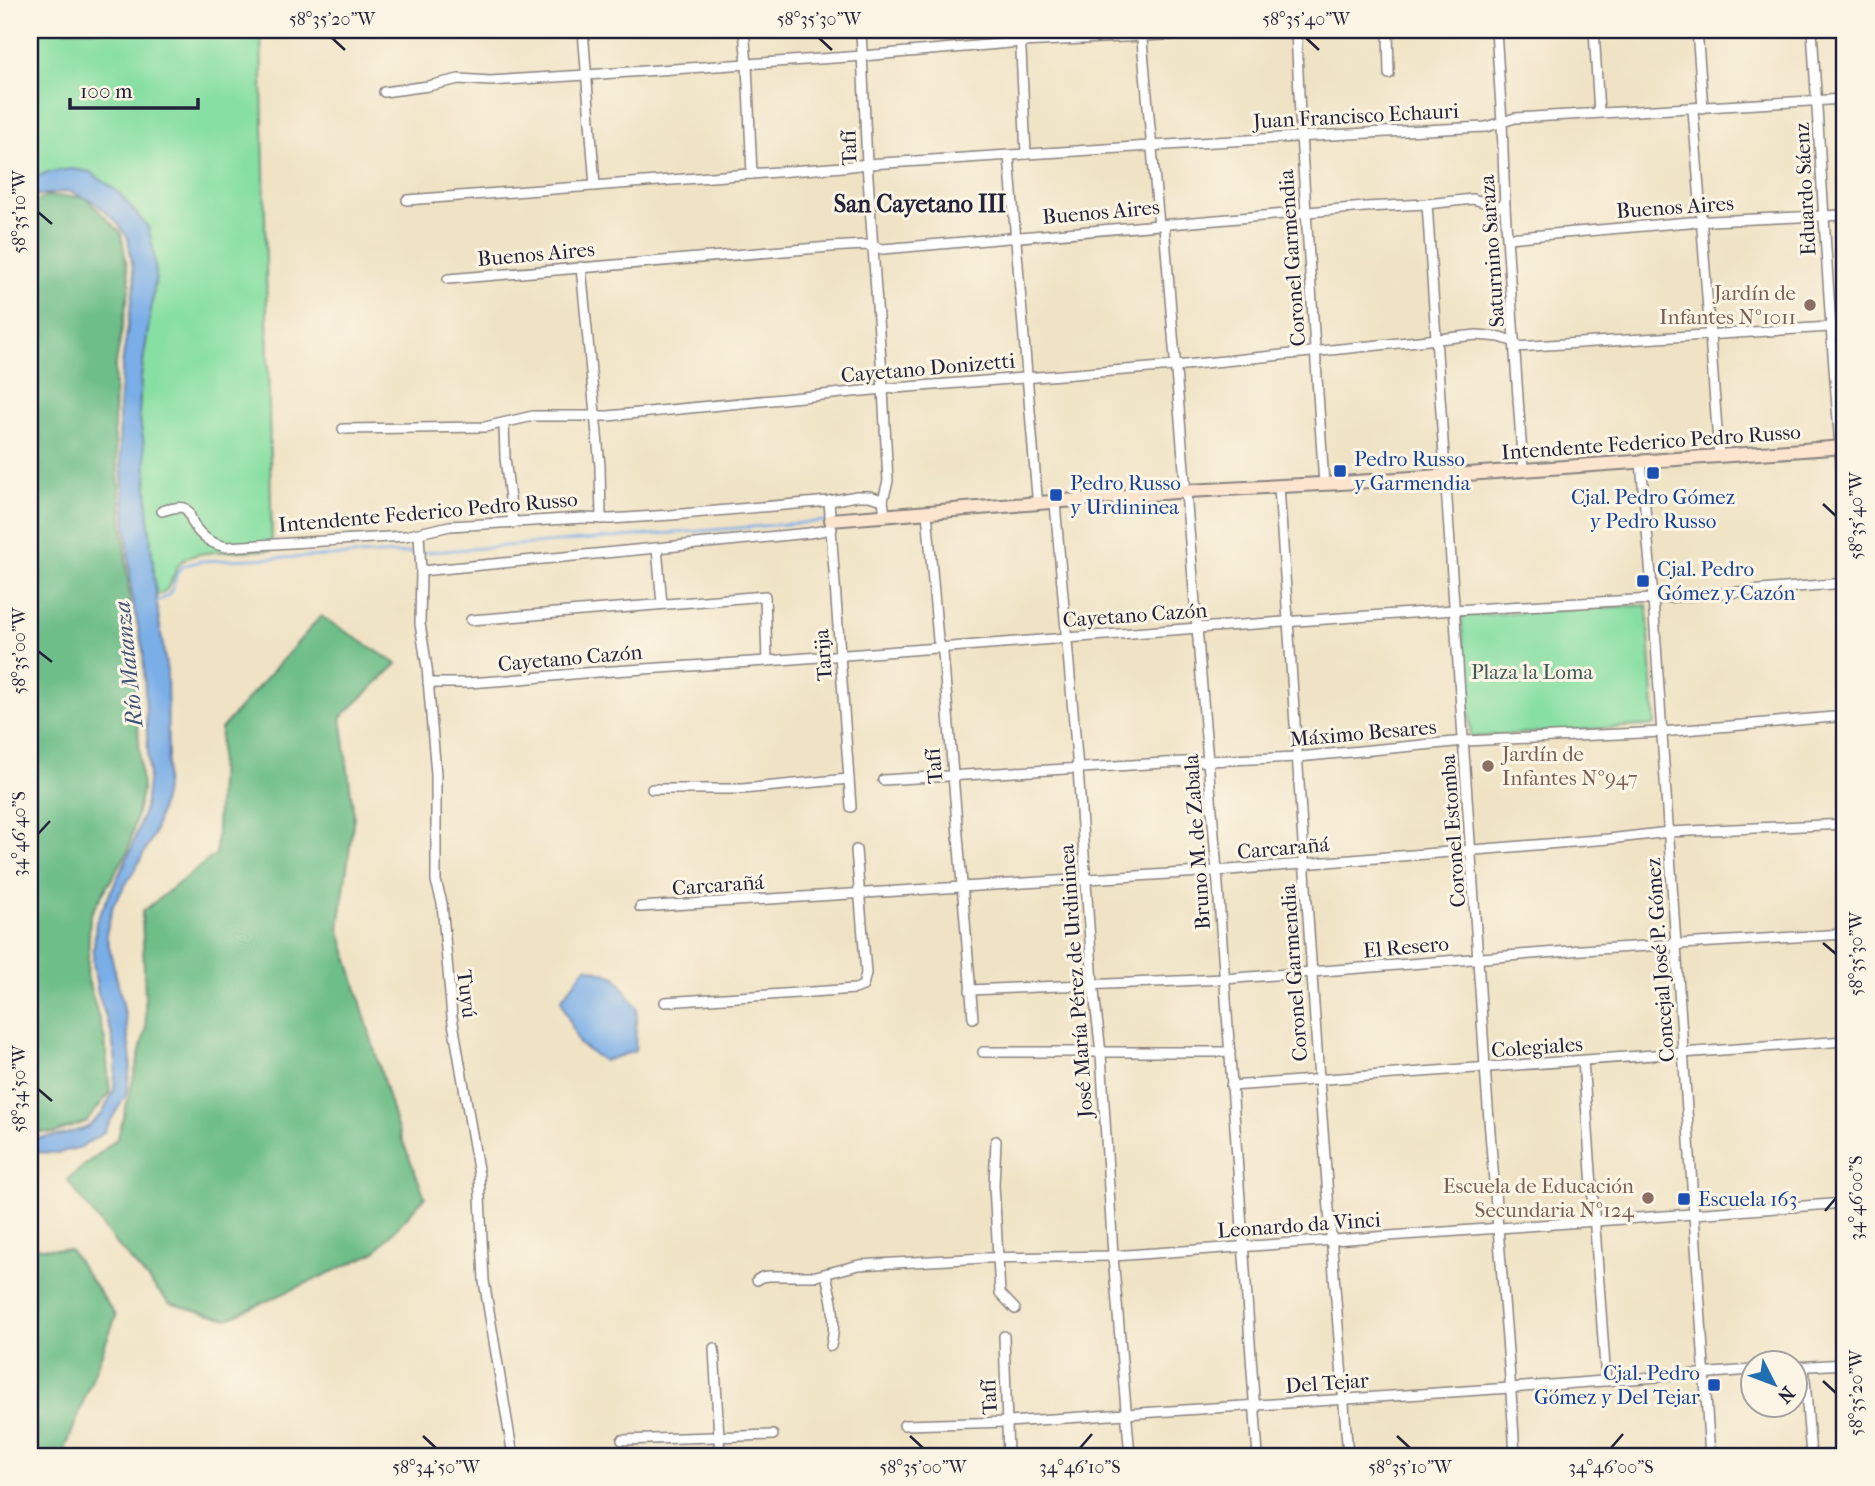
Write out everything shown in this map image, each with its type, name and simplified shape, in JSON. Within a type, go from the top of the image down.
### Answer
[{"type":"street","points":[[583,30],[596,186]]},
{"type":"street","points":[[744,30],[752,174]]},
{"type":"street","name":"Tafí","points":[[861,30],[888,481],[883,500],[885,516]]},
{"type":"street","points":[[1020,30],[1026,154]]},
{"type":"street","points":[[384,92],[459,79],[490,81],[747,65],[1141,34],[1266,30]]},
{"type":"street","name":"Coronel Garmendia","points":[[1296,30],[1324,484]]},
{"type":"street","points":[[1388,30],[1389,74]]},
{"type":"street","name":"Saturnino Saraza","points":[[1496,30],[1523,470]]},
{"type":"street","points":[[1594,30],[1599,113]]},
{"type":"street","points":[[1697,30],[1700,223],[1719,456]]},
{"type":"street","name":"Eduardo Sáenz","points":[[1812,30],[1831,327],[1843,447],[1845,514]]},
{"type":"street","points":[[1141,34],[1162,225]]},
{"type":"street","name":"Juan Francisco Echauri","points":[[408,200],[867,164],[1486,127],[1515,118],[1845,99]]},
{"type":"street","points":[[1009,156],[1039,504]]},
{"type":"street","name":"Buenos Aires","points":[[448,279],[830,247],[872,246],[883,249],[1473,199],[1505,208]]},
{"type":"street","name":"Coronel Estomba","points":[[1427,204],[1485,1068],[1515,1456]]},
{"type":"street","name":"Buenos Aires","points":[[1508,238],[1845,215]]},
{"type":"street","name":"Bruno M. de Zabala","points":[[1162,225],[1187,491],[1217,871],[1258,1456]]},
{"type":"street","points":[[581,267],[600,466],[601,519]]},
{"type":"street","name":"Cayetano Donizetti","points":[[343,429],[485,427],[533,416],[595,416],[883,389],[1175,366],[1477,335],[1490,335],[1516,344],[1845,327]]},
{"type":"street","points":[[504,423],[505,458],[513,523]]},
{"type":"street","name":"Intendente Federico Pedro Russo","points":[[831,525],[885,516],[1187,491],[1279,488],[1843,447]]},
{"type":"street","name":"Concejal José P. Gómez","points":[[1641,461],[1677,945],[1710,1456]]},
{"type":"street","name":"Coronel Garmendia","points":[[1279,488],[1311,972],[1348,1456]]},
{"type":"street","name":"Intendente Federico Pedro Russo","points":[[162,512],[177,506],[187,509],[199,533],[226,547],[405,536],[450,526],[671,516],[857,496],[883,500]]},
{"type":"street","name":"Tarija","points":[[830,500],[852,807]]},
{"type":"street","name":"José María Pérez de Urdininea","points":[[1055,503],[1093,983],[1101,1053],[1113,1256],[1130,1456]]},
{"type":"street","name":"Tafí","points":[[927,512],[938,640],[943,653],[973,1018]]},
{"type":"street","points":[[421,570],[808,533],[831,525]]},
{"type":"street","name":"Tuyú","points":[[419,534],[420,624],[436,774],[436,881],[442,903],[452,1017],[479,1175],[484,1281],[513,1456]]},
{"type":"street","points":[[657,548],[662,604]]},
{"type":"street","name":"Cayetano Cazón","points":[[428,682],[468,683],[1845,583]]},
{"type":"street","points":[[471,620],[765,596],[768,662]]},
{"type":"street","name":"Máximo Besares","points":[[883,780],[1298,757],[1465,741],[1662,732],[1845,716]]},
{"type":"street","points":[[652,789],[742,789],[849,779]]},
{"type":"street","name":"Carcarañá","points":[[639,907],[1217,871],[1669,832],[1845,824]]},
{"type":"street","points":[[665,1002],[855,989],[863,986],[866,973],[856,850]]},
{"type":"street","name":"El Resero","points":[[970,990],[1224,979],[1582,950],[1845,934]]},
{"type":"street","name":"Colegiales","points":[[1231,1086],[1845,1041]]},
{"type":"street","points":[[983,1052],[1230,1052]]},
{"type":"street","points":[[1583,1061],[1606,1381]]},
{"type":"street","points":[[996,1140],[993,1185],[1000,1293],[1015,1310]]},
{"type":"street","name":"Leonardo da Vinci","points":[[757,1280],[769,1276],[826,1275],[859,1265],[998,1257],[1113,1256],[1845,1203]]},
{"type":"street","points":[[826,1275],[834,1305],[835,1324],[831,1346]]},
{"type":"street","name":"Tafí","points":[[1004,1336],[1008,1456]]},
{"type":"street","points":[[714,1348],[720,1456]]},
{"type":"street","points":[[1808,1366],[1845,1364]]},
{"type":"street","name":"Del Tejar","points":[[904,1425],[1008,1422],[1738,1371]]},
{"type":"street","points":[[1806,1420],[1811,1456]]},
{"type":"street","points":[[622,1440],[773,1435]]},
{"type":"green space","points":[[30,30],[261,30],[272,550],[214,552],[185,559],[177,568],[167,589],[156,595],[145,452],[139,414],[141,376],[156,275],[90,172],[59,171],[30,180]]},
{"type":"green space","points":[[46,196],[85,197],[121,233],[130,283],[115,369],[114,430],[132,626],[142,792],[128,851],[90,915],[87,977],[105,1040],[110,1093],[86,1122],[54,1133],[30,1131],[30,205]]},
{"type":"green space","name":"Plaza la Loma","points":[[1647,605],[1655,725],[1471,737],[1461,616]]},
{"type":"green space","points":[[321,616],[397,664],[341,717],[354,816],[339,928],[397,1127],[425,1197],[374,1253],[227,1319],[169,1303],[113,1240],[67,1180],[118,1138],[146,1028],[142,912],[216,854],[221,729]]},
{"type":"green space","points":[[30,1247],[70,1250],[116,1316],[65,1450],[75,1456],[30,1456]]},
{"type":"water","points":[[71,169],[90,172],[117,191],[148,227],[153,248],[156,275],[141,376],[139,414],[145,452],[158,614],[167,672],[168,755],[164,795],[154,834],[113,905],[106,934],[124,1009],[131,1060],[126,1095],[103,1133],[81,1147],[58,1153],[30,1152],[30,1139],[62,1135],[86,1128],[102,1114],[114,1090],[116,1062],[111,1031],[98,994],[93,961],[96,922],[131,850],[145,807],[149,774],[143,650],[132,598],[120,451],[119,407],[123,358],[135,281],[128,238],[115,220],[93,201],[69,191],[34,196],[30,199],[30,180],[45,173]]},
{"type":"water","points":[[586,967],[616,977],[637,1008],[635,1051],[604,1061],[579,1044],[561,1000]]},
{"type":"waterway","points":[[154,604],[172,590],[182,566],[201,561],[429,552],[827,521]]},
{"type":"place","name":"Jardín de Infantes Nº1011","points":[[1810,305]]},
{"type":"place","name":"Pedro Russo y Garmendia","points":[[1340,471]]},
{"type":"place","name":"Cjal. Pedro Gómez y Pedro Russo","points":[[1653,473]]},
{"type":"place","name":"Pedro Russo y Urdininea","points":[[1056,495]]},
{"type":"place","name":"Cjal. Pedro Gómez y Cazón","points":[[1643,581]]},
{"type":"place","name":"Jardín de Infantes Nº947","points":[[1488,766]]},
{"type":"place","name":"Escuela de Educación Secundaria Nº124","points":[[1648,1198]]},
{"type":"place","name":"Escuela 163","points":[[1684,1199]]},
{"type":"place","name":"Cjal. Pedro Gómez y Del Tejar","points":[[1714,1385]]},
{"type":"district","name":"San Cayetano III","points":[[920,204]]},
{"type":"water label","name":"Río Matanza","points":[[128,664]]}]
